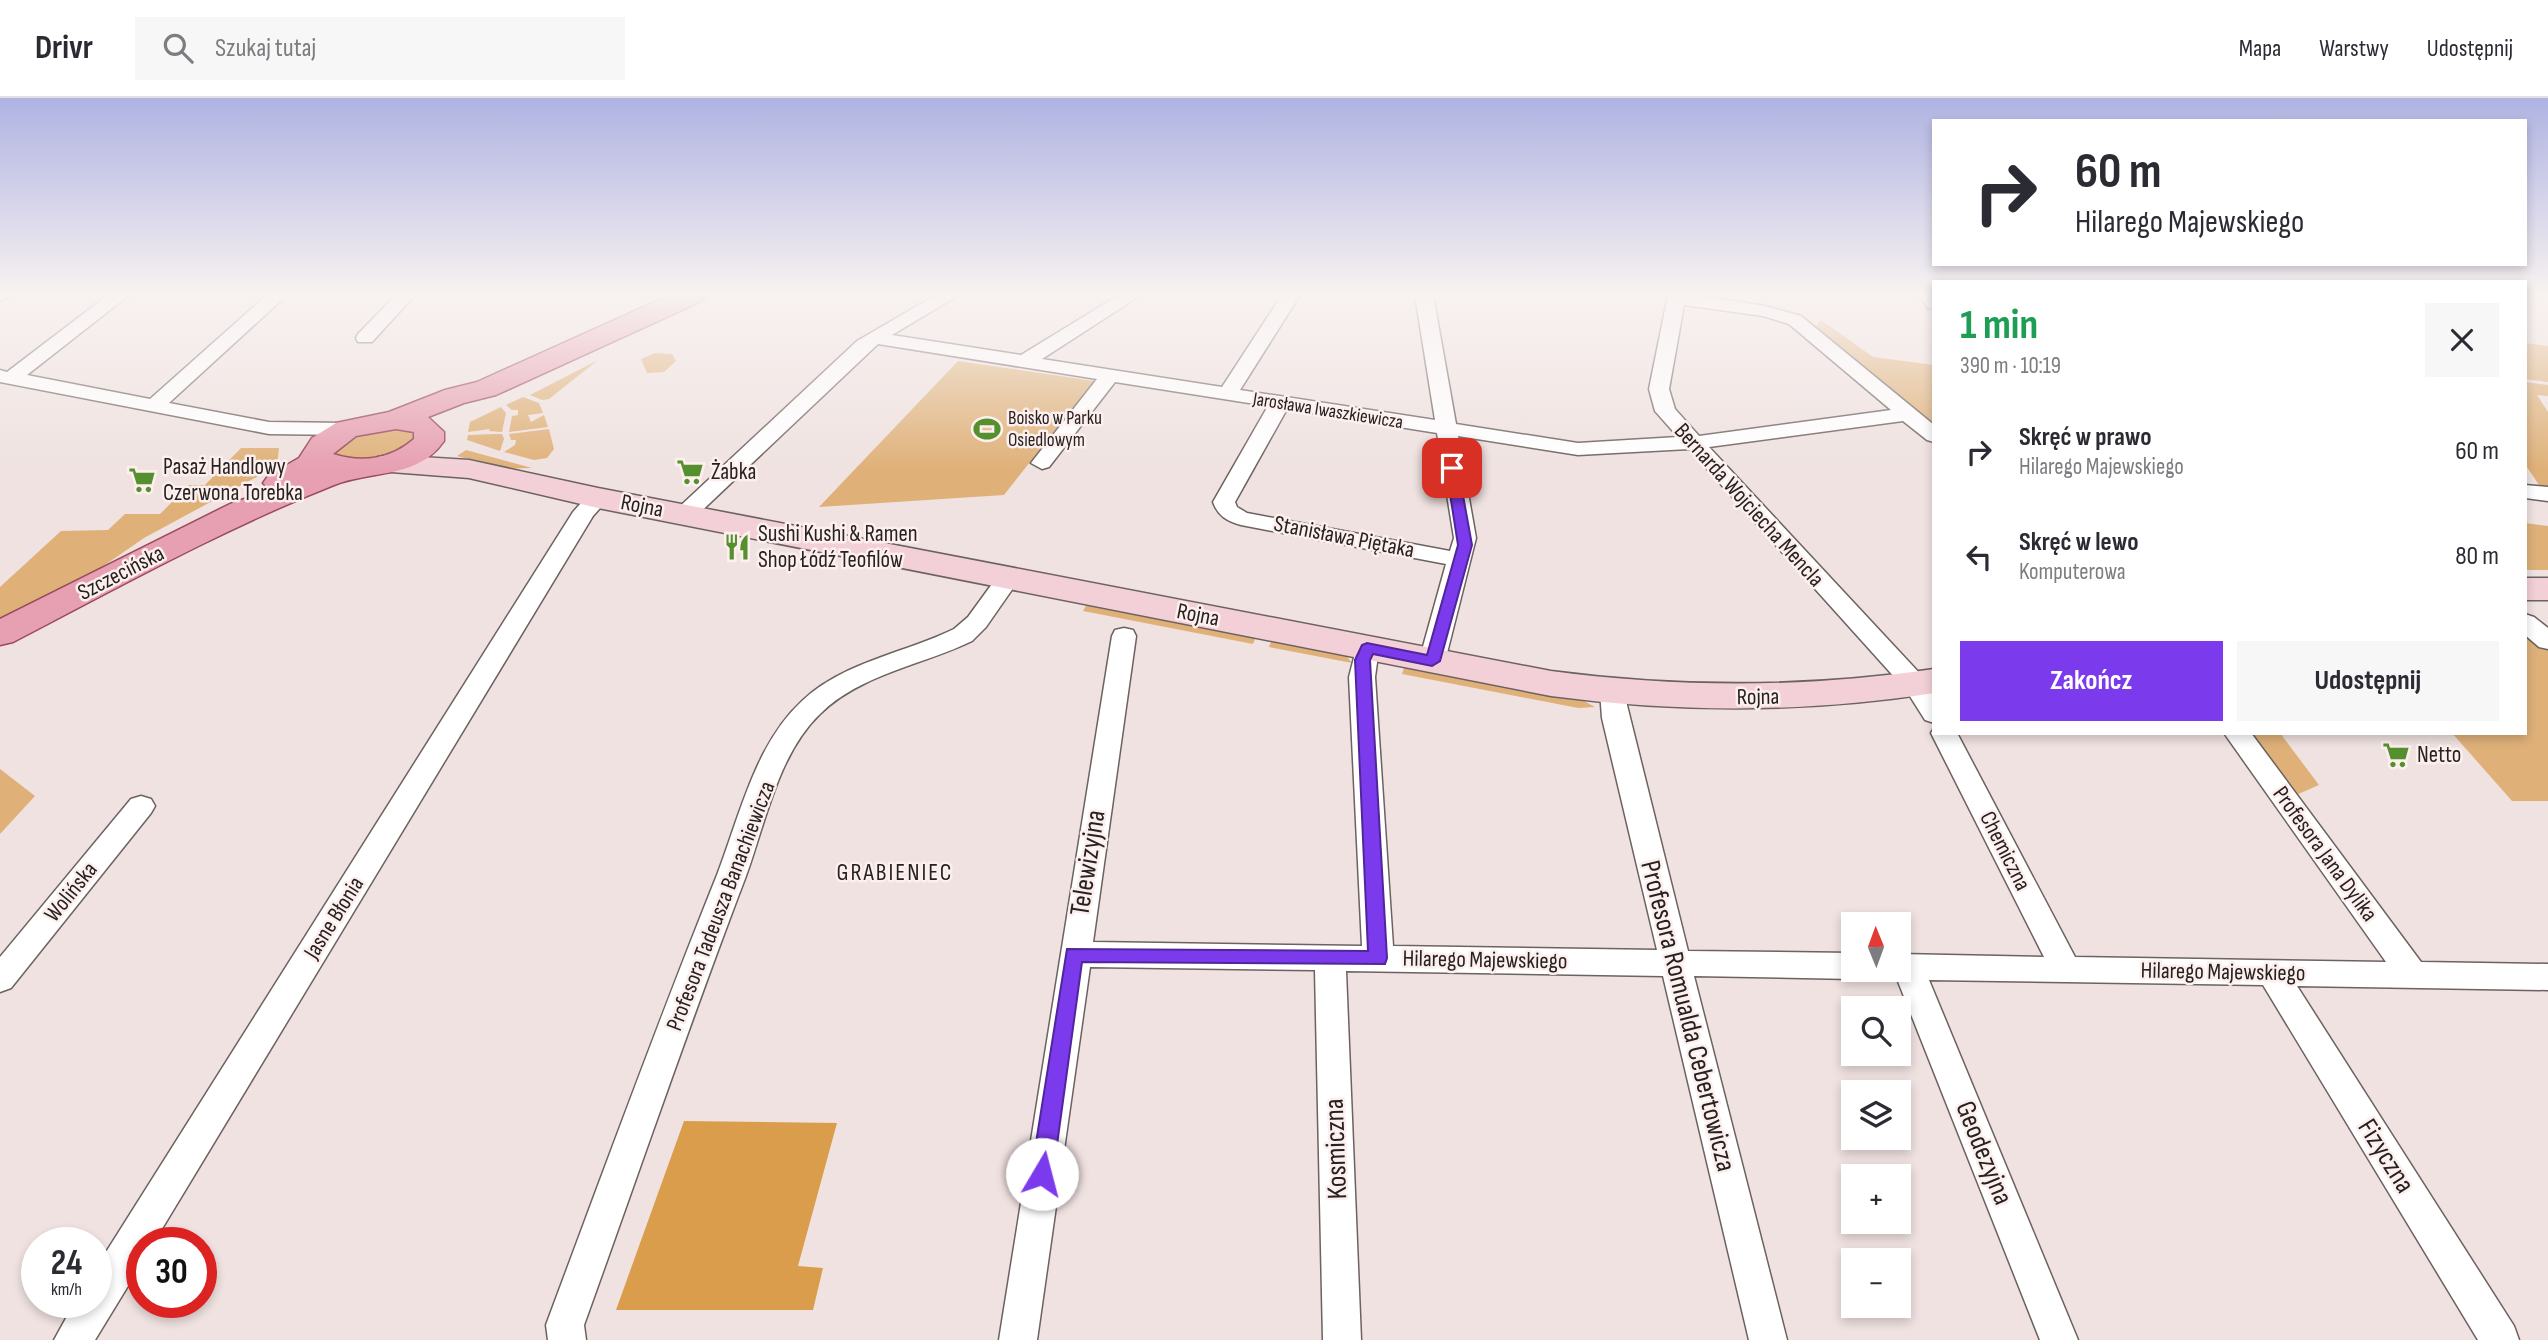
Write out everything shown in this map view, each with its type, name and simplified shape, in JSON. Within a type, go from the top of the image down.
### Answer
[{"type":"main road","points":[[348,429],[396,420],[455,396],[486,389],[565,353]]},
{"type":"main road","points":[[396,420],[414,422],[427,439],[440,419],[470,403],[486,389]]},
{"type":"main road","name":"Szczecińska","points":[[241,511],[257,495],[300,472],[329,439],[348,429]]},
{"type":"main road","name":"Szczecińska","points":[[0,635],[241,511],[274,502],[323,478],[349,470],[389,464],[427,439]]},
{"type":"main road","points":[[318,453],[334,467],[349,470]]},
{"type":"street","points":[[6,377],[39,353]]},
{"type":"street","points":[[154,406],[213,353]]},
{"type":"street","points":[[684,515],[858,353]]},
{"type":"street","name":"Jarosława Iwaszkiewicza","points":[[967,353],[1446,430],[1588,450],[1691,443],[1909,414]]},
{"type":"street","points":[[1024,362],[1039,353]]},
{"type":"street","points":[[1227,395],[1254,353]]},
{"type":"street","points":[[1432,661],[1465,538],[1433,353]]},
{"type":"street","name":"Bernarda Wojciecha Mencla","points":[[1667,353],[1659,399],[1674,425],[1927,693]]},
{"type":"street","points":[[1835,353],[1932,434]]},
{"type":"street","points":[[1042,463],[1110,376]]},
{"type":"street","points":[[6,377],[268,428],[348,429]]},
{"type":"street","name":"Stanisława Piętaka","points":[[1280,403],[1224,502],[1227,511],[1241,518],[1461,560]]},
{"type":"street","points":[[268,428],[318,453]]},
{"type":"street","name":"Rojna","points":[[427,439],[437,454],[464,462],[469,469]]},
{"type":"street","name":"Rojna","points":[[389,464],[469,469],[598,498],[1432,661],[1613,691],[1762,698],[1856,692],[1927,693]]},
{"type":"street","points":[[2527,491],[2548,494]]},
{"type":"street","name":"Jasne Błonia","points":[[73,1340],[584,512],[598,498]]},
{"type":"street","name":"Profesora Tadeusza Banachiewicza","points":[[567,1340],[565,1325],[706,939],[778,757],[793,728],[811,707],[839,687],[964,635],[977,622],[1008,578]]},
{"type":"street","points":[[2527,589],[2548,589]]},
{"type":"street","points":[[2527,624],[2548,641]]},
{"type":"street","name":"Telewizyjna","points":[[1018,1340],[1124,636]]},
{"type":"street","points":[[1367,648],[1362,677],[1378,958]]},
{"type":"street","name":"Profesora Romualda Cebertowicza","points":[[1613,691],[1615,718],[1768,1340]]},
{"type":"street","name":"Chemiczna","points":[[1945,735],[2066,969]]},
{"type":"street","name":"Profesora Jana Dylika","points":[[2238,735],[2413,975]]},
{"type":"street","name":"Wolińska","points":[[0,979],[141,806]]},
{"type":"street","name":"Hilarego Majewskiego","points":[[1074,954],[1841,966]]},
{"type":"street","name":"Kosmiczna","points":[[1330,957],[1342,1340]]},
{"type":"street","name":"Hilarego Majewskiego","points":[[1911,967],[2548,977]]},
{"type":"street","name":"Fizyczna","points":[[2272,973],[2500,1340]]},
{"type":"street","name":"Geodezyjna","points":[[1910,982],[2059,1340]]},
{"type":"shaded area","points":[[655,353],[672,354],[676,361],[664,372],[647,373],[641,359]]},
{"type":"shaded area","points":[[1844,353],[1867,353],[1873,357],[1932,365],[1932,427]]},
{"type":"shaded area","points":[[2527,353],[2548,353],[2548,382],[2527,379]]},
{"type":"shaded area","points":[[598,360],[549,399],[542,400],[530,395]]},
{"type":"shaded area","points":[[958,361],[1094,381],[1004,495],[819,507]]},
{"type":"shaded area","points":[[2527,382],[2548,385],[2548,396],[2537,395],[2548,412],[2548,486],[2539,485],[2527,467]]},
{"type":"shaded area","points":[[523,397],[539,403],[543,413],[528,415],[531,422],[544,415],[548,427],[509,432],[512,416],[518,415],[518,410],[512,410],[506,405]]},
{"type":"shaded area","points":[[501,407],[506,413],[502,432],[489,431],[490,429],[468,432],[470,422]]},
{"type":"shaded area","points":[[403,426],[414,435],[402,449],[393,453],[344,462],[335,454],[356,435]]},
{"type":"shaded area","points":[[549,429],[554,449],[547,458],[534,460],[504,452],[515,445],[516,440],[511,440],[509,434]]},
{"type":"shaded area","points":[[502,434],[504,439],[500,451],[467,440],[468,435]]},
{"type":"shaded area","points":[[241,448],[279,448],[277,466],[144,538],[99,569],[0,622],[0,587],[61,531],[108,530],[125,514],[160,514],[189,485],[205,485]]},
{"type":"shaded area","points":[[466,450],[532,468],[503,469],[457,456]]},
{"type":"shaded area","points":[[2527,523],[2548,526],[2548,570],[2527,570]]},
{"type":"shaded area","points":[[1088,602],[1251,634],[1255,639],[1253,644],[1083,611]]},
{"type":"shaded area","points":[[2527,632],[2548,649],[2548,801],[2512,801],[2454,735],[2527,735]]},
{"type":"shaded area","points":[[1278,639],[1344,653],[1352,663],[1269,647],[1271,642]]},
{"type":"shaded area","points":[[1405,665],[1575,696],[1595,707],[1578,708],[1402,674]]},
{"type":"shaded area","points":[[2247,735],[2282,735],[2319,785],[2296,795]]},
{"type":"shaded area","points":[[0,769],[35,796],[0,834]]},
{"type":"shaded area","points":[[684,1121],[837,1123],[798,1266],[823,1268],[813,1310],[616,1310]]},
{"type":"place","name":"Boisko w Parku Osiedlowym","points":[[987,429]]},
{"type":"place","name":"Żabka","points":[[690,472]]},
{"type":"place","name":"Pasaż Handlowy Czerwona Torebka","points":[[142,480]]},
{"type":"place","name":"Sushi Kushi & Ramen Shop Łódź Teofilów","points":[[737,547]]},
{"type":"place","name":"Netto","points":[[2396,755]]},
{"type":"district","name":"GRABIENIEC","points":[[895,872]]},
{"type":"route","points":[[1042,1174],[1074,954],[1378,958],[1363,660],[1367,648],[1432,661],[1465,545],[1452,468]]}]
